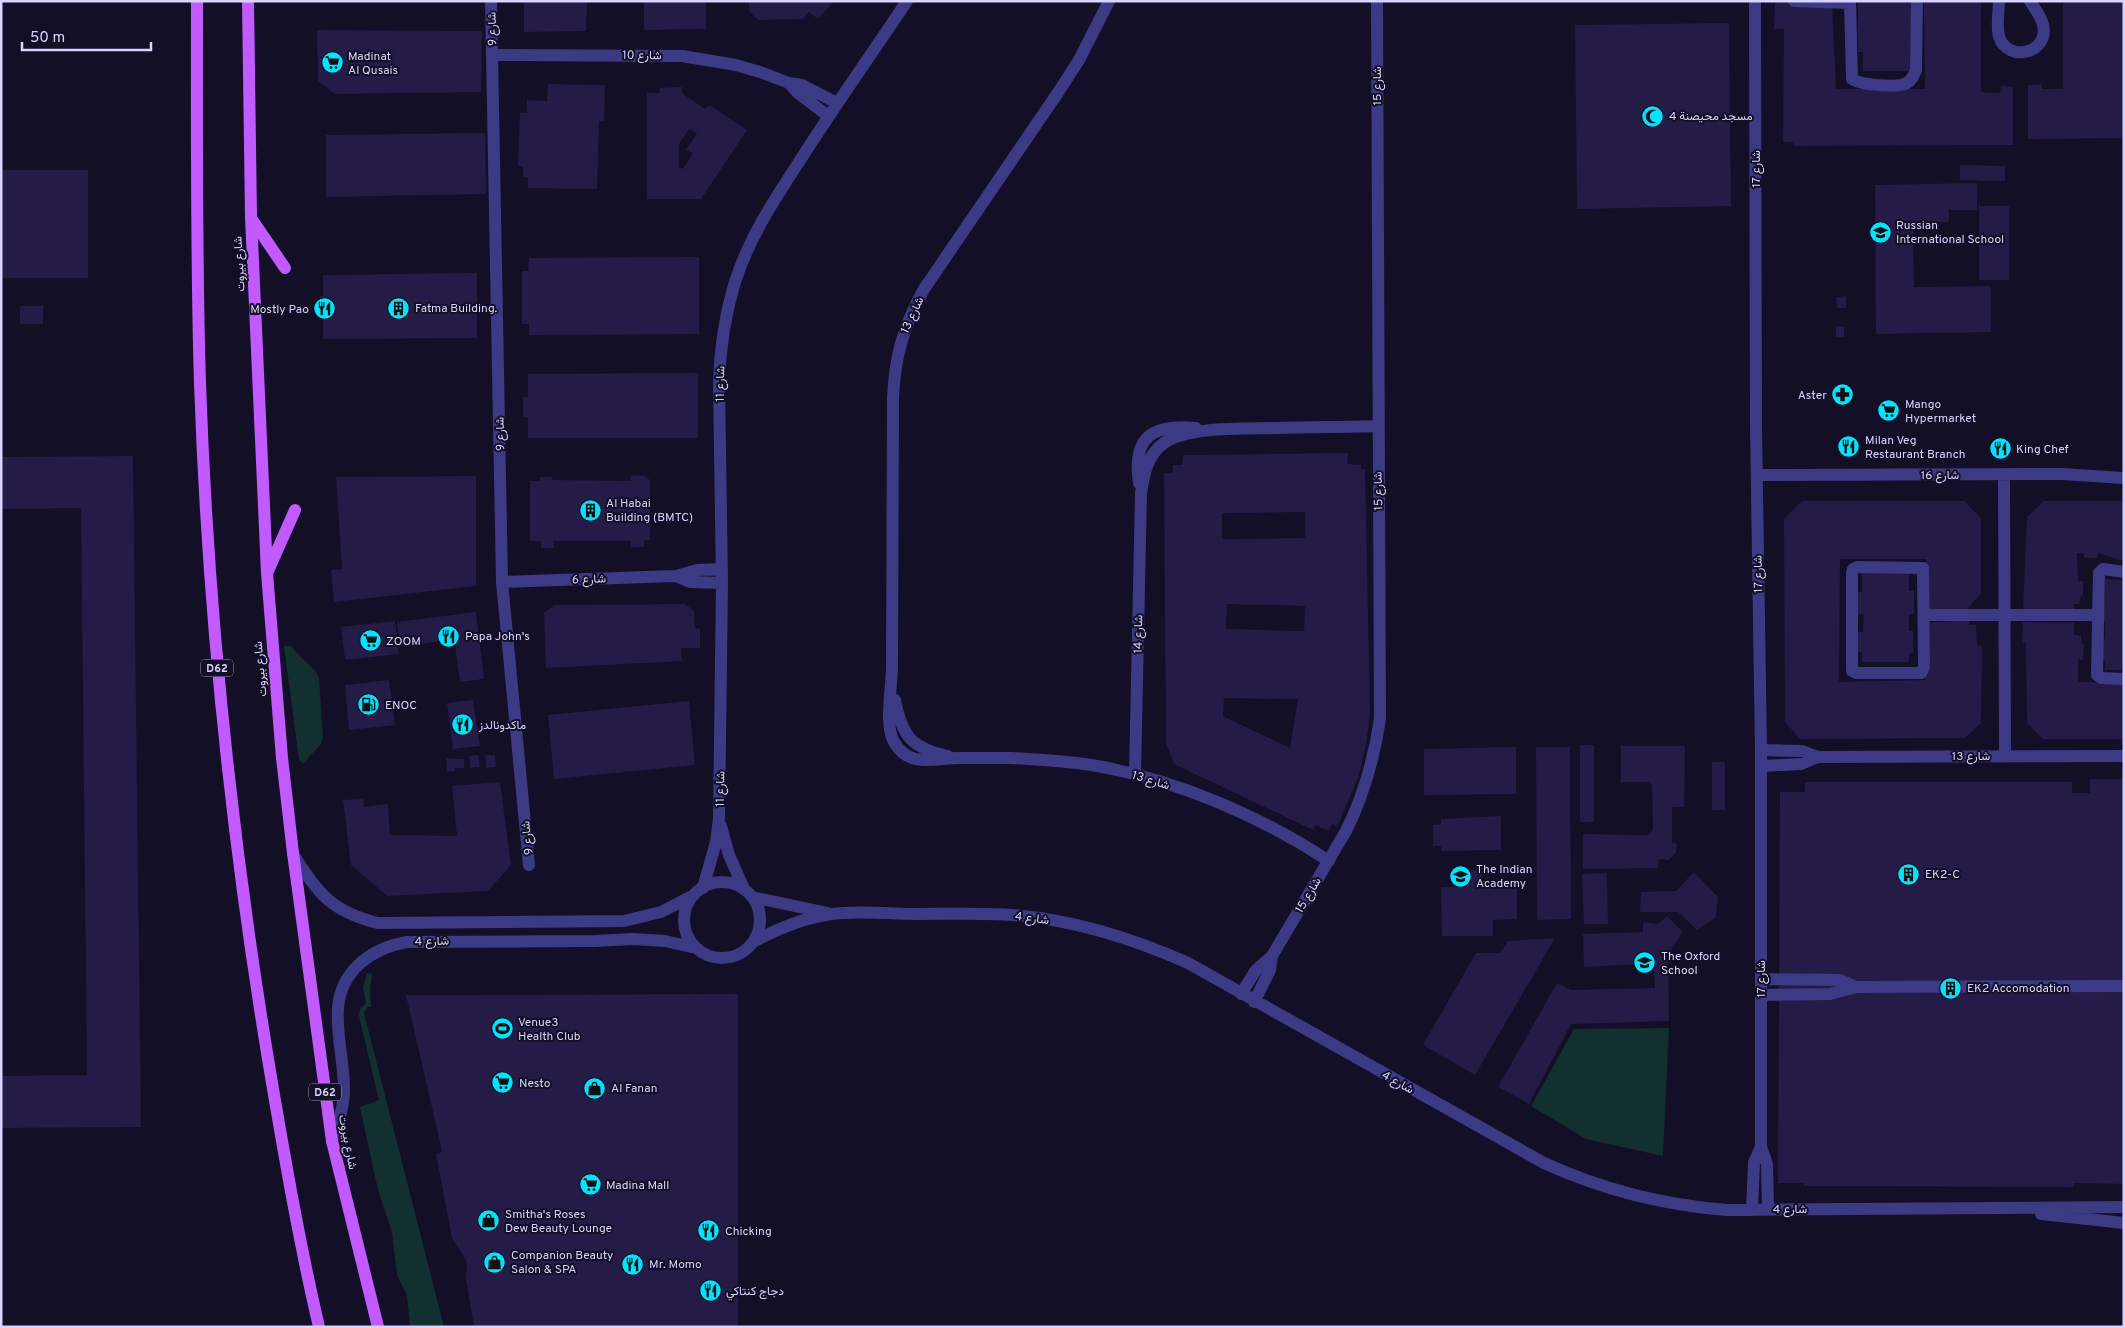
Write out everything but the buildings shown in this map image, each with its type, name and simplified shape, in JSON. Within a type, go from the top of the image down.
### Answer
[{"type":"main road","name":"D62","points":[[196,1],[200,384],[219,698],[262,1023],[294,1212],[319,1327]]},
{"type":"main road","name":"شارع بيروت","points":[[248,1],[251,217],[267,573],[278,714],[292,853],[332,1141],[378,1327]]},
{"type":"main road","points":[[251,217],[285,268]]},
{"type":"main road","points":[[267,573],[295,510]]},
{"type":"street","name":"شارع 9","points":[[491,1],[502,582],[530,865]]},
{"type":"street","name":"شارع 11","points":[[698,891],[716,842],[720,819],[722,569],[719,383],[720,357],[728,306],[735,281],[754,234],[828,116],[907,1]]},
{"type":"street","name":"شارع 13","points":[[1109,1],[1078,60],[1059,91],[924,289],[910,314],[900,341],[894,370],[893,398],[892,683],[898,719],[906,735],[919,747],[927,751],[957,758],[1054,761],[1097,766],[1135,774],[1181,789],[1260,822],[1298,841],[1329,861]]},
{"type":"street","name":"شارع 15","points":[[1254,1002],[1267,977],[1272,956],[1346,831],[1364,790],[1374,753],[1380,719],[1377,426],[1377,1]]},
{"type":"street","name":"شارع 17","points":[[1755,1],[1757,475],[1761,750],[1761,1147],[1767,1164],[1768,1209]]},
{"type":"street","points":[[1794,1],[1850,2],[1852,79],[1857,83],[1864,84],[1900,85],[1907,83],[1913,77],[1916,70],[1917,1]]},
{"type":"street","points":[[1999,1],[1999,36],[2004,45],[2011,51],[2020,53],[2030,51],[2038,46],[2043,36],[2042,22],[2030,1]]},
{"type":"street","name":"شارع 10","points":[[492,55],[682,56],[736,65],[789,83],[802,85],[837,103]]},
{"type":"street","name":"شارع 10","points":[[789,83],[798,93],[828,116]]},
{"type":"street","name":"شارع 14","points":[[1135,774],[1141,493],[1137,458],[1141,447],[1156,431],[1167,427],[1216,430],[1377,426]]},
{"type":"street","name":"شارع 16","points":[[1757,475],[2085,474],[2124,478]]},
{"type":"street","points":[[2004,475],[2005,756]]},
{"type":"street","points":[[1923,568],[1924,615],[1923,671],[1854,672],[1853,569],[1923,568]]},
{"type":"street","points":[[2124,572],[2104,568],[2099,573],[2097,675],[2100,678],[2124,678]]},
{"type":"street","name":"شارع 6","points":[[502,582],[676,576],[697,570],[722,569]]},
{"type":"street","name":"شارع 6","points":[[676,576],[690,582],[722,584]]},
{"type":"street","points":[[1924,615],[2098,614]]},
{"type":"street","name":"شارع 13","points":[[1761,750],[1802,751],[1818,757],[2124,756]]},
{"type":"street","name":"شارع 13","points":[[1761,766],[1801,764],[1818,757]]},
{"type":"street","name":"شارع 11","points":[[720,819],[729,855],[748,893]]},
{"type":"street","name":"شارع 4","points":[[292,853],[311,884],[325,899],[346,913],[378,923],[624,921],[661,912],[698,891]]},
{"type":"street","points":[[724,882],[734,884],[748,893],[760,915],[757,934],[753,942],[735,956],[721,958],[708,956],[696,948],[684,928],[684,916],[687,904],[698,891],[713,883],[724,882]]},
{"type":"street","name":"شارع 4","points":[[748,893],[833,914],[983,914],[1044,919],[1075,924],[1126,938],[1188,963],[1254,1002],[1544,1163],[1574,1176],[1636,1197],[1669,1204],[1704,1208],[1752,1210],[2124,1207]]},
{"type":"street","name":"شارع 4","points":[[753,942],[783,927],[833,914]]},
{"type":"street","name":"شارع 4","points":[[332,1141],[339,1124],[344,1090],[338,1007],[342,990],[350,975],[361,962],[374,952],[390,945],[407,942],[633,939],[665,941],[696,948]]},
{"type":"street","name":"شارع 15","points":[[1242,994],[1256,970],[1272,956]]},
{"type":"street","points":[[1761,979],[1840,980],[1856,987]]},
{"type":"street","points":[[1761,995],[1830,994],[1856,987],[2124,986]]},
{"type":"street","name":"شارع 17","points":[[1752,1210],[1754,1163],[1761,1147]]},
{"type":"street","name":"شارع 4","points":[[1974,1208],[2124,1223]]},
{"type":"green space","points":[[284,646],[292,646],[319,678],[323,738],[320,745],[303,764],[299,760]]},
{"type":"green space","points":[[367,973],[372,974],[370,989],[371,1007],[367,1007],[364,1013],[444,1327],[410,1327],[407,1295],[397,1275],[392,1232],[378,1190],[360,1107],[379,1100],[359,1016],[360,1009],[366,1003],[363,987]]},
{"type":"green space","points":[[1669,1028],[1663,1156],[1586,1139],[1531,1106],[1574,1029]]},
{"type":"place","name":"Madinat Al Qusais","points":[[332,63]]},
{"type":"place","name":"مسجد محيصنة 4","points":[[1653,116]]},
{"type":"place","name":"Russian International School","points":[[1880,232]]},
{"type":"place","name":"Fatma Building.","points":[[399,308]]},
{"type":"place","name":"Mostly Pao","points":[[325,309]]},
{"type":"place","name":"Aster","points":[[1843,395]]},
{"type":"place","name":"Mango Hypermarket","points":[[1889,411]]},
{"type":"place","name":"Milan Veg Restaurant Branch","points":[[1849,447]]},
{"type":"place","name":"King Chef","points":[[2000,449]]},
{"type":"place","name":"Al Habai Building (BMTC)","points":[[590,510]]},
{"type":"place","name":"Papa John's","points":[[449,636]]},
{"type":"place","name":"ZOOM","points":[[370,641]]},
{"type":"place","name":"ENOC","points":[[369,705]]},
{"type":"place","name":"ماكدونالدز","points":[[463,725]]},
{"type":"place","name":"EK2-C","points":[[1909,874]]},
{"type":"place","name":"The Indian Academy","points":[[1460,876]]},
{"type":"place","name":"The Oxford School","points":[[1645,963]]},
{"type":"place","name":"EK2 Accomodation","points":[[1951,988]]},
{"type":"place","name":"Venue3 Health Club","points":[[502,1029]]},
{"type":"place","name":"Nesto","points":[[503,1083]]},
{"type":"place","name":"Al Fanan","points":[[595,1088]]},
{"type":"place","name":"Madina Mall","points":[[590,1185]]},
{"type":"place","name":"Smitha's Roses Dew Beauty Lounge","points":[[489,1221]]},
{"type":"place","name":"Chicking","points":[[709,1231]]},
{"type":"place","name":"Companion Beauty Salon & SPA","points":[[495,1262]]},
{"type":"place","name":"Mr. Momo","points":[[633,1264]]},
{"type":"place","name":"دجاج كنتاكي","points":[[710,1291]]}]
